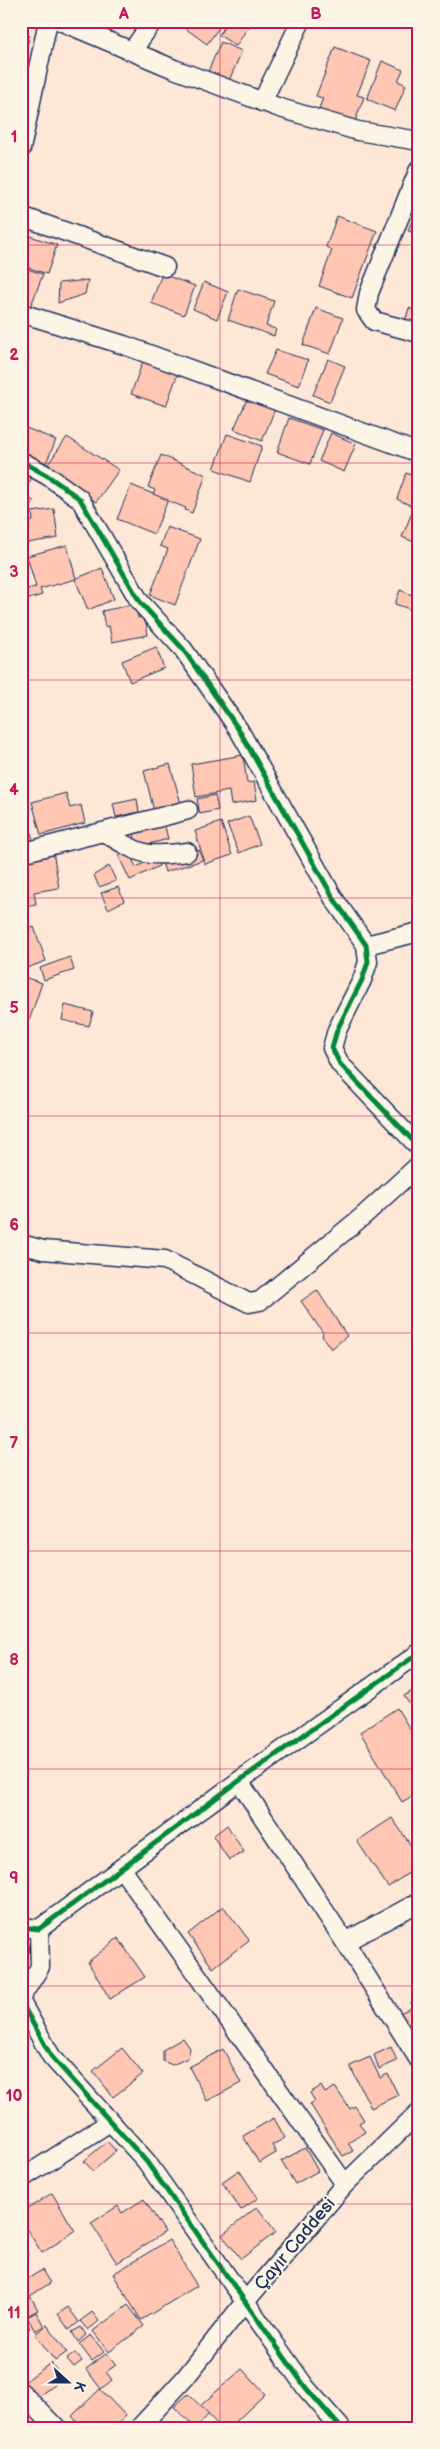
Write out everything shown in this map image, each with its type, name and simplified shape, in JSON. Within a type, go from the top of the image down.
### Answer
[{"type":"street","points":[[21,149],[48,21]]},
{"type":"street","points":[[60,21],[262,102],[358,131],[419,141]]},
{"type":"street","points":[[132,51],[153,21]]},
{"type":"street","points":[[262,102],[301,21]]},
{"type":"street","points":[[419,169],[369,293],[366,310],[374,321],[419,333]]},
{"type":"street","points":[[21,216],[165,267]]},
{"type":"street","points":[[21,313],[124,345],[419,453]]},
{"type":"street","points":[[21,461],[48,476],[80,499],[140,602],[183,649],[239,730],[334,899],[366,946],[368,962],[362,980],[336,1030],[332,1048],[340,1064],[419,1146]]},
{"type":"street","points":[[21,853],[105,833],[188,810]]},
{"type":"street","points":[[105,833],[138,853],[157,856],[187,852]]},
{"type":"street","points":[[366,946],[419,932]]},
{"type":"street","points":[[21,1244],[43,1250],[165,1260],[249,1303],[260,1301],[363,1216],[419,1164]]},
{"type":"street","points":[[21,1928],[39,1929],[239,1781],[419,1653]]},
{"type":"street","points":[[239,1781],[345,1942],[419,2060]]},
{"type":"street","points":[[122,1869],[345,2184]]},
{"type":"street","points":[[345,1942],[419,1902]]},
{"type":"street","points":[[21,1997],[40,1967],[39,1929]]},
{"type":"street","points":[[21,2002],[51,2056],[146,2161],[244,2303],[306,2388],[341,2428]]},
{"type":"street","name":"Çayır Caddesi","points":[[139,2428],[185,2378],[244,2303],[345,2184],[419,2112]]},
{"type":"street","points":[[21,2179],[110,2122]]},
{"type":"street","points":[[21,2392],[56,2428]]},
{"type":"building","points":[[180,21],[224,21],[207,44],[178,23]]},
{"type":"building","points":[[228,21],[252,21],[236,46],[219,35]]},
{"type":"building","points":[[21,33],[30,36],[23,57],[21,56]]},
{"type":"building","points":[[221,42],[242,51],[227,85],[206,76]]},
{"type":"building","points":[[335,47],[371,61],[357,95],[364,97],[354,124],[318,111],[323,98],[316,96]]},
{"type":"building","points":[[382,61],[403,70],[398,81],[406,85],[395,111],[367,99]]},
{"type":"building","points":[[419,201],[419,234],[408,231]]},
{"type":"building","points":[[337,216],[377,231],[352,298],[319,286],[332,250],[326,247]]},
{"type":"building","points":[[21,233],[57,245],[47,274],[21,265]]},
{"type":"building","points":[[21,267],[43,274],[29,311],[21,308]]},
{"type":"building","points":[[162,274],[195,286],[184,315],[151,303]]},
{"type":"building","points":[[88,280],[85,294],[58,303],[59,283]]},
{"type":"building","points":[[204,282],[228,292],[217,319],[193,309]]},
{"type":"building","points":[[238,289],[274,301],[266,326],[276,329],[274,336],[228,320]]},
{"type":"building","points":[[316,308],[343,318],[330,354],[303,345]]},
{"type":"building","points":[[409,308],[419,312],[416,329],[404,325]]},
{"type":"building","points":[[276,350],[308,360],[299,386],[265,374]]},
{"type":"building","points":[[21,356],[28,359],[21,380]]},
{"type":"building","points":[[328,359],[345,366],[330,402],[313,395]]},
{"type":"building","points":[[143,361],[178,373],[166,406],[131,394]]},
{"type":"building","points":[[248,397],[275,409],[262,441],[234,429]]},
{"type":"building","points":[[289,418],[323,430],[310,464],[277,452]]},
{"type":"building","points":[[21,426],[56,440],[46,463],[21,452]]},
{"type":"building","points":[[331,433],[356,444],[344,472],[319,461]]},
{"type":"building","points":[[227,434],[262,446],[250,482],[214,469]]},
{"type":"building","points":[[67,437],[119,470],[96,502],[46,467]]},
{"type":"building","points":[[161,455],[206,475],[192,513],[185,510],[186,508],[153,495],[155,490],[148,487]]},
{"type":"building","points":[[21,467],[34,474],[22,495],[34,501],[27,515],[21,512]]},
{"type":"building","points":[[406,473],[419,478],[418,509],[397,499]]},
{"type":"building","points":[[131,485],[168,500],[154,534],[117,519]]},
{"type":"building","points":[[415,505],[419,507],[419,544],[402,537]]},
{"type":"building","points":[[54,509],[58,538],[27,543],[24,522],[33,521],[32,512]]},
{"type":"building","points":[[167,527],[200,539],[175,605],[150,595],[168,549],[160,546]]},
{"type":"building","points":[[67,545],[76,579],[40,589],[42,595],[26,600],[23,590],[36,587],[27,556]]},
{"type":"building","points":[[102,568],[114,599],[88,610],[75,579]]},
{"type":"building","points":[[400,590],[419,598],[415,611],[395,604]]},
{"type":"building","points":[[136,604],[138,618],[145,616],[148,635],[112,642],[109,626],[105,627],[102,611]]},
{"type":"building","points":[[156,647],[164,668],[130,682],[122,661]]},
{"type":"building","points":[[243,755],[247,783],[254,782],[257,800],[231,805],[229,791],[196,797],[191,764]]},
{"type":"building","points":[[170,764],[181,804],[154,811],[144,771]]},
{"type":"building","points":[[66,793],[70,808],[81,805],[85,823],[41,835],[32,802]]},
{"type":"building","points":[[215,795],[218,810],[200,814],[197,799]]},
{"type":"building","points":[[137,799],[139,812],[116,817],[113,804]]},
{"type":"building","points":[[26,807],[33,841],[21,845],[21,808]]},
{"type":"building","points":[[162,814],[168,839],[137,847],[131,822]]},
{"type":"building","points":[[249,816],[260,844],[239,853],[227,824]]},
{"type":"building","points":[[221,822],[232,855],[205,864],[195,831]]},
{"type":"building","points":[[199,850],[203,860],[165,872],[162,862]]},
{"type":"building","points":[[53,851],[59,888],[34,892],[36,904],[21,907],[21,857]]},
{"type":"building","points":[[128,851],[136,867],[155,858],[159,866],[130,880],[118,855]]},
{"type":"building","points":[[109,866],[116,881],[99,887],[94,875]]},
{"type":"building","points":[[118,887],[124,901],[108,909],[101,893]]},
{"type":"building","points":[[34,927],[46,961],[21,970],[21,931]]},
{"type":"building","points":[[70,957],[74,970],[44,980],[40,968]]},
{"type":"building","points":[[21,976],[42,983],[30,1018],[21,1015]]},
{"type":"building","points":[[65,1005],[93,1012],[89,1026],[62,1020]]},
{"type":"building","points":[[317,1290],[347,1336],[331,1349],[322,1336],[323,1333],[301,1301]]},
{"type":"building","points":[[419,1687],[419,1718],[404,1696]]},
{"type":"building","points":[[397,1708],[419,1744],[419,1792],[402,1802],[360,1732]]},
{"type":"building","points":[[392,1818],[419,1857],[419,1866],[388,1887],[357,1841]]},
{"type":"building","points":[[227,1825],[244,1852],[229,1860],[213,1836]]},
{"type":"building","points":[[223,1906],[249,1940],[213,1968],[188,1934]]},
{"type":"building","points":[[118,1938],[145,1977],[110,1999],[88,1962]]},
{"type":"building","points":[[419,1997],[419,2018],[410,2003]]},
{"type":"building","points":[[411,2008],[419,2026],[419,2032],[409,2038],[397,2014]]},
{"type":"building","points":[[183,2038],[190,2048],[188,2058],[172,2065],[163,2061],[163,2050]]},
{"type":"building","points":[[391,2047],[397,2061],[379,2069],[374,2055]]},
{"type":"building","points":[[122,2048],[143,2074],[113,2097],[93,2071]]},
{"type":"building","points":[[223,2049],[241,2083],[207,2101],[189,2067]]},
{"type":"building","points":[[370,2057],[380,2078],[388,2074],[398,2095],[371,2108],[350,2066]]},
{"type":"building","points":[[321,2086],[325,2093],[335,2087],[350,2109],[355,2106],[364,2120],[359,2123],[365,2132],[348,2143],[353,2151],[343,2156],[310,2104],[315,2101],[310,2093]]},
{"type":"building","points":[[274,2118],[285,2138],[272,2145],[276,2153],[259,2163],[243,2136]]},
{"type":"building","points":[[107,2141],[116,2151],[93,2171],[84,2161]]},
{"type":"building","points":[[305,2148],[318,2171],[295,2184],[281,2161]]},
{"type":"building","points":[[239,2170],[258,2198],[241,2210],[222,2182]]},
{"type":"building","points":[[52,2193],[75,2231],[42,2253],[21,2220],[21,2213]]},
{"type":"building","points":[[144,2199],[165,2232],[117,2263],[91,2223],[118,2206],[122,2213]]},
{"type":"building","points":[[257,2207],[276,2232],[241,2259],[222,2235]]},
{"type":"building","points":[[169,2240],[197,2286],[141,2320],[113,2274]]},
{"type":"building","points":[[21,2246],[28,2255],[21,2260]]},
{"type":"building","points":[[42,2270],[50,2283],[27,2298],[21,2289],[21,2283]]},
{"type":"building","points":[[31,2297],[38,2310],[25,2317],[21,2302]]},
{"type":"building","points":[[128,2305],[144,2326],[109,2352],[93,2331]]},
{"type":"building","points":[[68,2307],[79,2322],[69,2330],[58,2314]]},
{"type":"building","points":[[36,2312],[44,2326],[35,2331],[27,2317]]},
{"type":"building","points":[[92,2312],[99,2321],[88,2330],[80,2321]]},
{"type":"building","points":[[21,2314],[30,2328],[21,2333]]},
{"type":"building","points":[[47,2325],[67,2352],[55,2361],[35,2334]]},
{"type":"building","points":[[81,2327],[86,2335],[78,2342],[72,2332]]},
{"type":"building","points":[[91,2335],[104,2352],[92,2361],[79,2344]]},
{"type":"building","points":[[75,2353],[82,2361],[74,2367],[67,2359]]},
{"type":"building","points":[[107,2353],[116,2365],[106,2372],[112,2380],[101,2389],[86,2369]]},
{"type":"building","points":[[51,2363],[63,2378],[36,2398],[24,2382]]},
{"type":"building","points":[[242,2369],[265,2394],[229,2428],[221,2428],[200,2406]]},
{"type":"building","points":[[100,2389],[126,2416],[113,2428],[82,2428],[72,2416]]},
{"type":"building","points":[[188,2394],[209,2414],[196,2428],[174,2407]]},
{"type":"cycle path","points":[[21,461],[48,476],[80,499],[140,602],[183,649],[239,730],[334,899],[366,945],[368,962],[362,980],[337,1030],[332,1048],[340,1064],[419,1147]]},
{"type":"cycle path","points":[[21,1927],[39,1929],[239,1781],[419,1653]]},
{"type":"cycle path","points":[[21,2002],[51,2056],[146,2161],[306,2388],[341,2428]]}]
